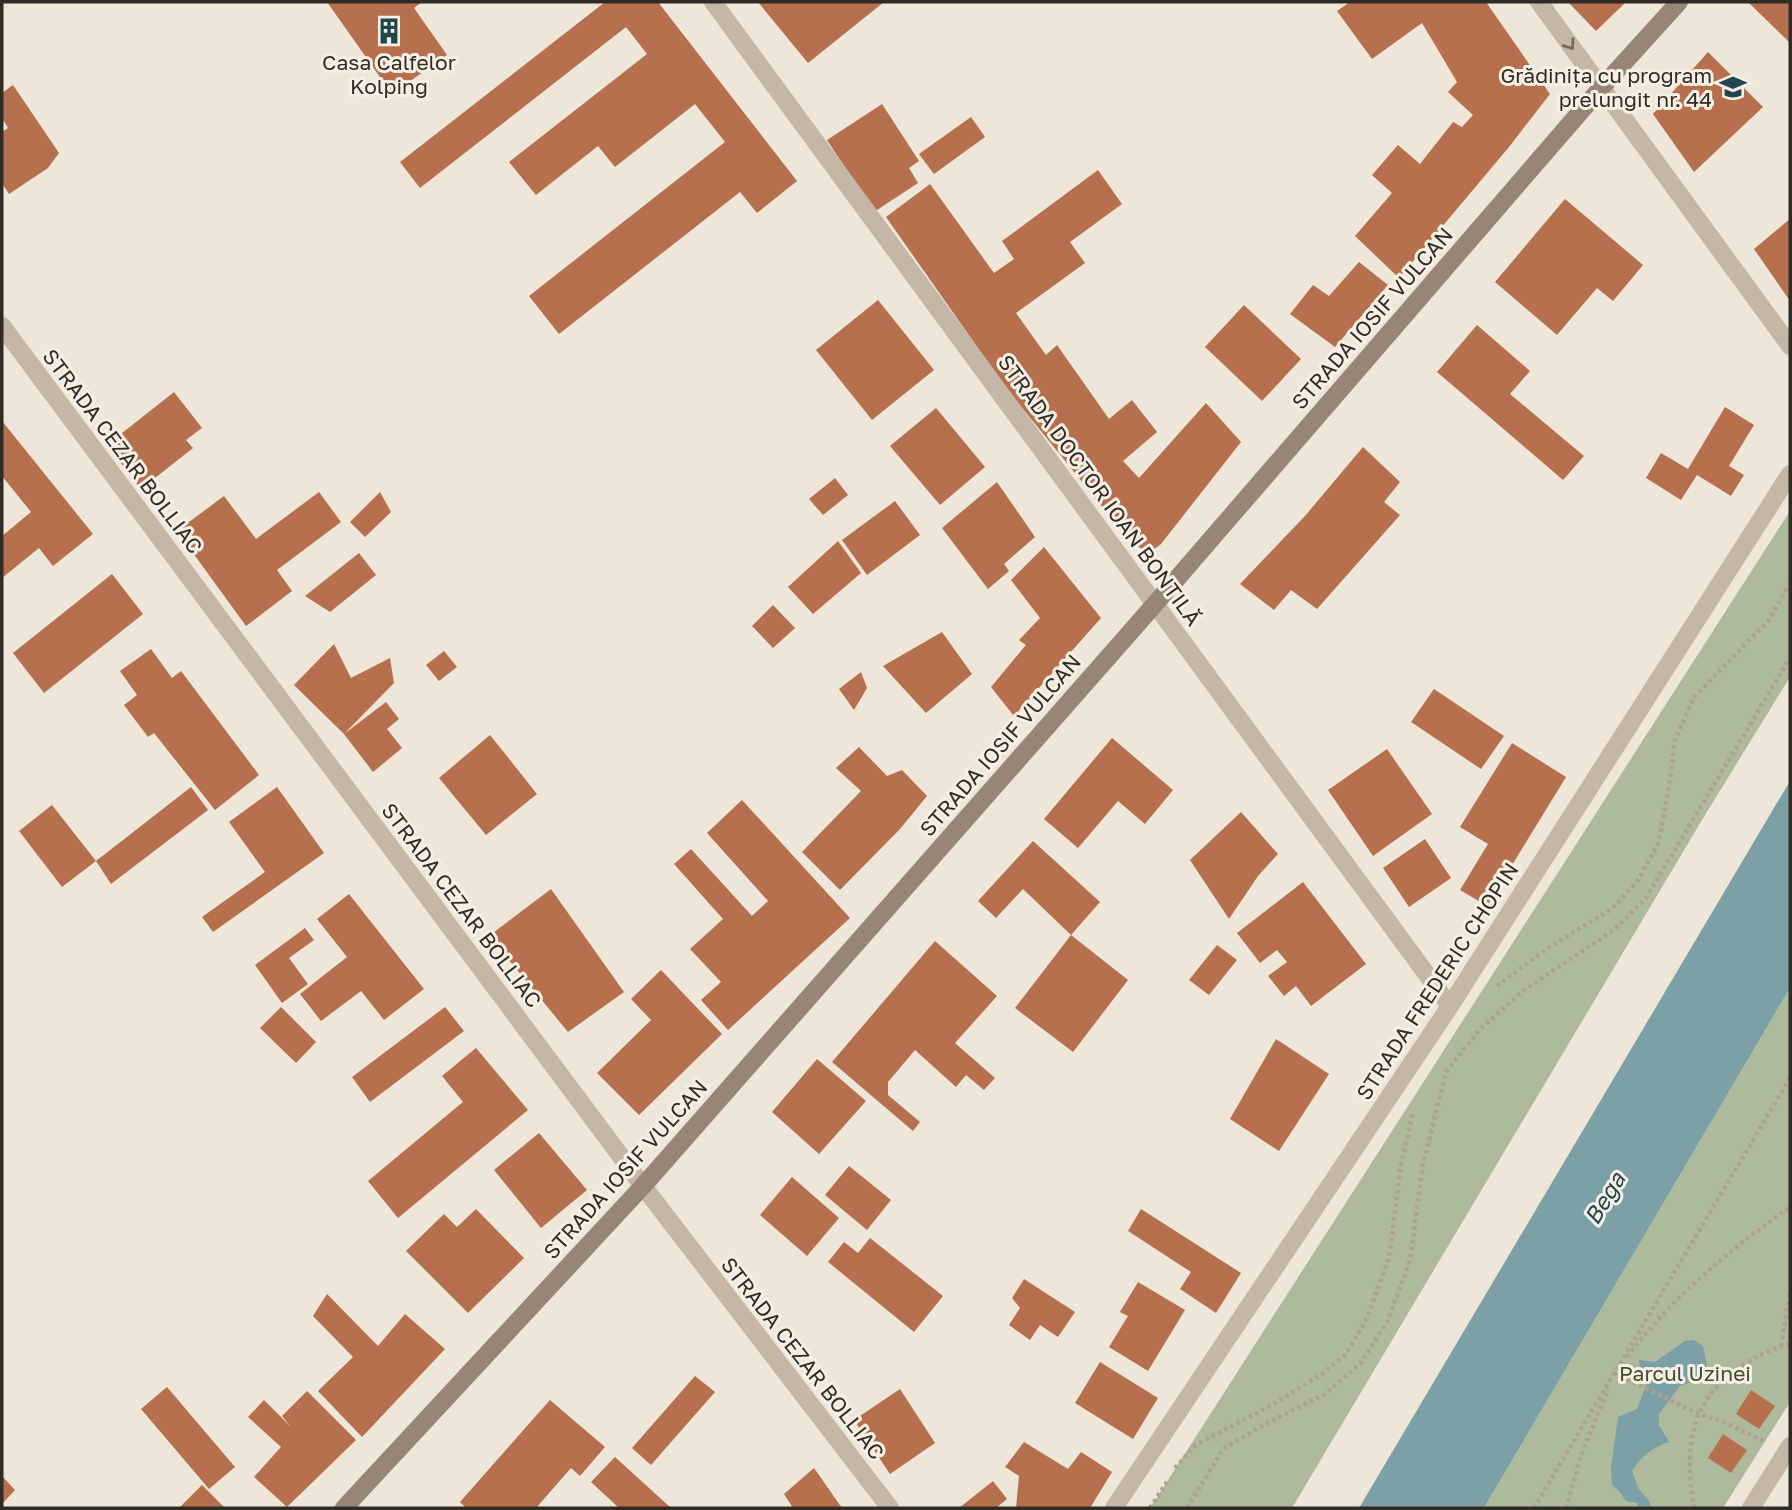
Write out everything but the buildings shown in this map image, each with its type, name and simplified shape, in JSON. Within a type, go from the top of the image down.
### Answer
[{"type":"street","name":"STRADA DOCTOR IOAN BONTILĂ","points":[[713,2],[1450,1006]]},
{"type":"street","points":[[1539,2],[1790,346]]},
{"type":"street","name":"STRADA IOSIF VULCAN","points":[[344,1508],[643,1186],[1679,2]]},
{"type":"street","name":"STRADA CEZAR BOLLIAC","points":[[2,326],[643,1186],[890,1508]]},
{"type":"street","name":"STRADA FREDERIC CHOPIN","points":[[1114,1508],[1450,1006],[1790,474]]},
{"type":"street","points":[[1751,1508],[1788,1450]]},
{"type":"path","points":[[1491,991],[1539,955],[1613,908],[1638,880],[1658,844],[1675,740],[1694,697],[1768,621],[1790,584]]},
{"type":"path","points":[[1187,1508],[1223,1448],[1325,1394],[1361,1363],[1387,1322],[1410,1261],[1423,1164],[1446,1072],[1480,1029],[1514,999],[1615,929],[1646,898],[1790,658]]},
{"type":"path","points":[[1534,1508],[1790,1077]]},
{"type":"path","points":[[1150,1508],[1177,1467],[1196,1445],[1268,1407],[1322,1374],[1346,1354],[1367,1318],[1389,1258],[1401,1164],[1414,1109]]},
{"type":"path","points":[[1566,1508],[1583,1453],[1614,1373],[1682,1293],[1739,1244],[1790,1208]]},
{"type":"path","points":[[1781,1346],[1790,1292]]},
{"type":"path","points":[[1695,1508],[1690,1468],[1693,1432],[1699,1414],[1732,1373],[1749,1361],[1790,1344]]},
{"type":"path","points":[[1614,1373],[1699,1414],[1788,1450]]},
{"type":"green space","points":[[1790,511],[1790,677],[1292,1508],[1150,1508]]},
{"type":"green space","name":"Parcul Uzinei","points":[[1790,988],[1790,1402],[1723,1508],[1484,1508]]},
{"type":"water","name":"Bega","points":[[1790,781],[1790,988],[1484,1508],[1359,1508]]},
{"type":"water","points":[[1694,1340],[1703,1346],[1707,1365],[1700,1379],[1680,1386],[1659,1414],[1659,1425],[1669,1442],[1648,1453],[1632,1471],[1638,1488],[1650,1502],[1650,1508],[1639,1508],[1637,1503],[1626,1501],[1612,1485],[1611,1468],[1618,1417],[1637,1409],[1649,1377],[1640,1370],[1639,1360],[1655,1362],[1685,1341]]},
{"type":"place","name":"Casa Calfelor Kolping","points":[[389,31]]},
{"type":"place","name":"Grădinița cu program prelungit nr. 44","points":[[1733,87]]}]
